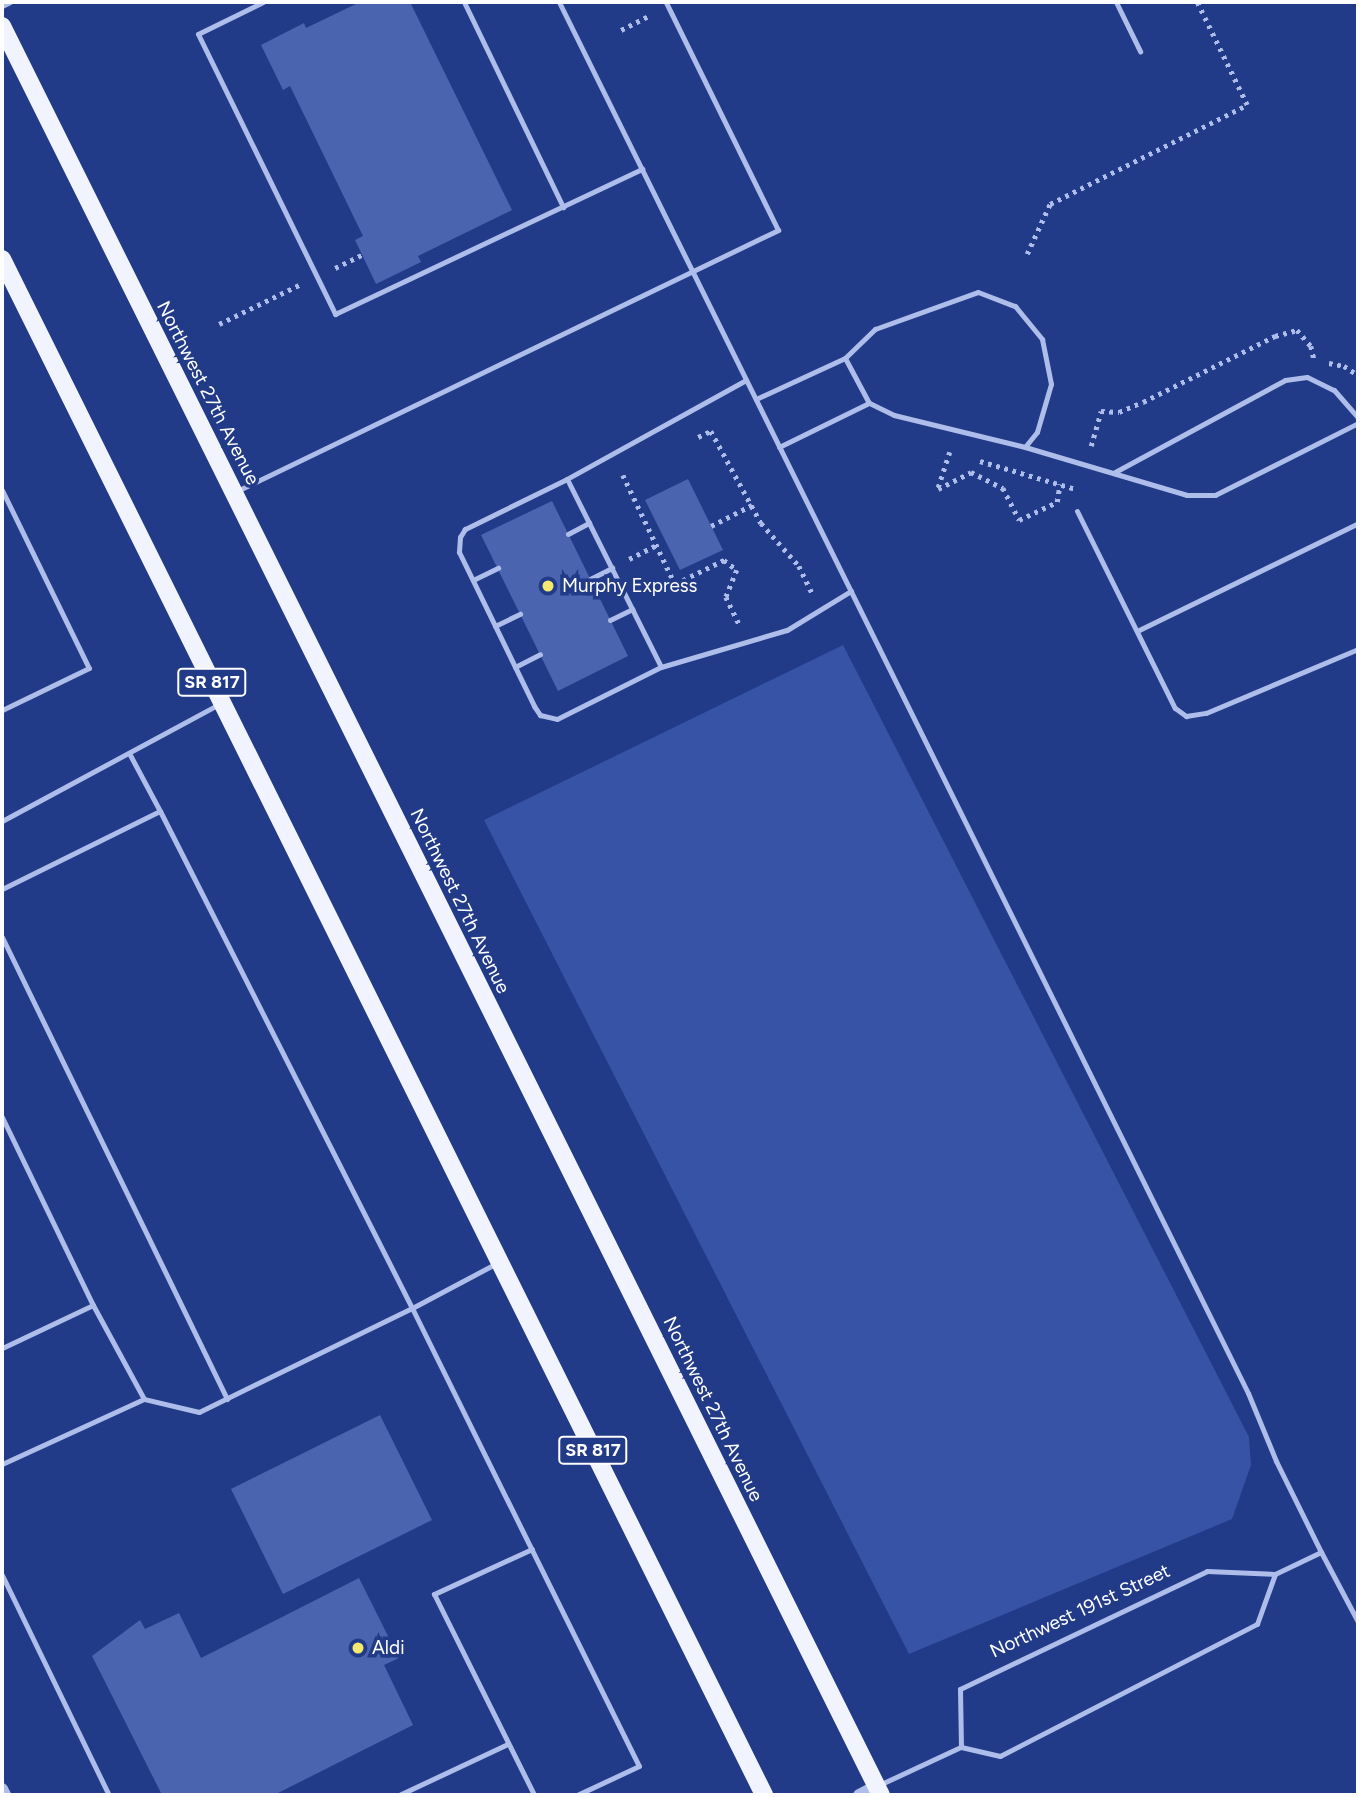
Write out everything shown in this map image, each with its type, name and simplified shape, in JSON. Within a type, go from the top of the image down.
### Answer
[{"type":"main road","name":"Northwest 27th Avenue","points":[[2,26],[879,1791]]},
{"type":"main road","name":"SR 817","points":[[2,259],[764,1795]]},
{"type":"street","points":[[2,1789],[5,1795]]},
{"type":"street","points":[[859,1795],[879,1791]]},
{"type":"lane","points":[[2,6],[10,2]]},
{"type":"lane","points":[[263,2],[198,34],[335,314],[642,169]]},
{"type":"lane","points":[[464,2],[563,207]]},
{"type":"lane","points":[[559,2],[1248,1393],[1276,1461],[1358,1622]]},
{"type":"lane","points":[[234,492],[778,230],[667,2]]},
{"type":"lane","points":[[1116,2],[1140,51]]},
{"type":"lane","points":[[756,399],[845,358],[875,329],[978,292],[1015,306],[1042,339],[1051,384],[1037,432],[1025,447]]},
{"type":"lane","points":[[845,358],[869,403],[894,415],[1025,447],[1187,495],[1216,495],[1358,421],[1334,390],[1307,377],[1285,380],[1115,472]]},
{"type":"lane","points":[[746,380],[567,479],[465,529],[460,537],[459,552],[515,667],[540,715],[557,719],[661,667],[787,630],[851,591]]},
{"type":"lane","points":[[779,447],[869,403]]},
{"type":"lane","points":[[567,479],[661,667]]},
{"type":"lane","points":[[2,489],[89,668],[2,710]]},
{"type":"lane","points":[[1077,511],[1175,708],[1186,716],[1206,713],[1358,649]]},
{"type":"lane","points":[[568,534],[589,523]]},
{"type":"lane","points":[[1137,631],[1358,523]]},
{"type":"lane","points":[[473,580],[498,568]]},
{"type":"lane","points":[[590,579],[612,568]]},
{"type":"lane","points":[[610,620],[633,608]]},
{"type":"lane","points":[[495,626],[520,614]]},
{"type":"lane","points":[[515,667],[540,654]]},
{"type":"lane","points":[[2,821],[222,702]]},
{"type":"lane","points":[[129,753],[412,1308],[639,1766],[577,1795]]},
{"type":"lane","points":[[2,888],[160,811]]},
{"type":"lane","points":[[2,937],[227,1399]]},
{"type":"lane","points":[[2,1117],[93,1305],[144,1399]]},
{"type":"lane","points":[[2,1464],[144,1399],[200,1412],[500,1262]]},
{"type":"lane","points":[[2,1348],[93,1305]]},
{"type":"lane","points":[[531,1549],[434,1594],[534,1795]]},
{"type":"lane","name":"Northwest 191st Street","points":[[961,1747],[960,1689],[1207,1571],[1275,1574],[1321,1552]]},
{"type":"lane","points":[[879,1791],[961,1747],[1000,1756],[1257,1624],[1275,1574]]},
{"type":"lane","points":[[2,1575],[108,1795]]},
{"type":"lane","points":[[399,1795],[508,1744]]},
{"type":"path","points":[[1027,254],[1051,204],[1247,105],[1197,2]]},
{"type":"path","points":[[334,268],[362,255]]},
{"type":"path","points":[[219,324],[299,285]]},
{"type":"path","points":[[974,459],[1079,489],[1101,411],[1119,412],[1275,336],[1297,330],[1311,346],[1314,359],[1344,366],[1358,375]]},
{"type":"path","points":[[698,437],[711,431],[761,523],[799,566],[821,609]]},
{"type":"path","points":[[938,448],[962,455]]},
{"type":"path","points":[[950,452],[938,489],[971,472],[1003,488],[1019,520],[1057,502],[1060,484]]},
{"type":"path","points":[[623,475],[675,584],[724,560],[737,570],[726,597],[747,642]]},
{"type":"path","points":[[711,526],[752,505]]},
{"type":"path","points":[[612,568],[657,545]]},
{"type":"shaded area","points":[[843,645],[1249,1437],[1251,1465],[1232,1519],[909,1654],[484,820]]},
{"type":"building","points":[[360,2],[410,2],[512,210],[418,256],[421,262],[376,284],[355,240],[363,236],[290,86],[283,90],[261,45],[304,23],[306,28]]},
{"type":"building","points":[[688,479],[723,550],[680,570],[645,500]]},
{"type":"building","points":[[552,501],[628,656],[558,691],[481,535]]},
{"type":"building","points":[[380,1415],[432,1520],[283,1594],[231,1489]]},
{"type":"building","points":[[359,1578],[399,1658],[384,1665],[413,1725],[274,1795],[162,1795],[92,1656],[140,1620],[145,1629],[179,1613],[201,1658]]},
{"type":"place","name":"Murphy Express","points":[[548,586]]},
{"type":"place","name":"Aldi","points":[[358,1648]]}]
